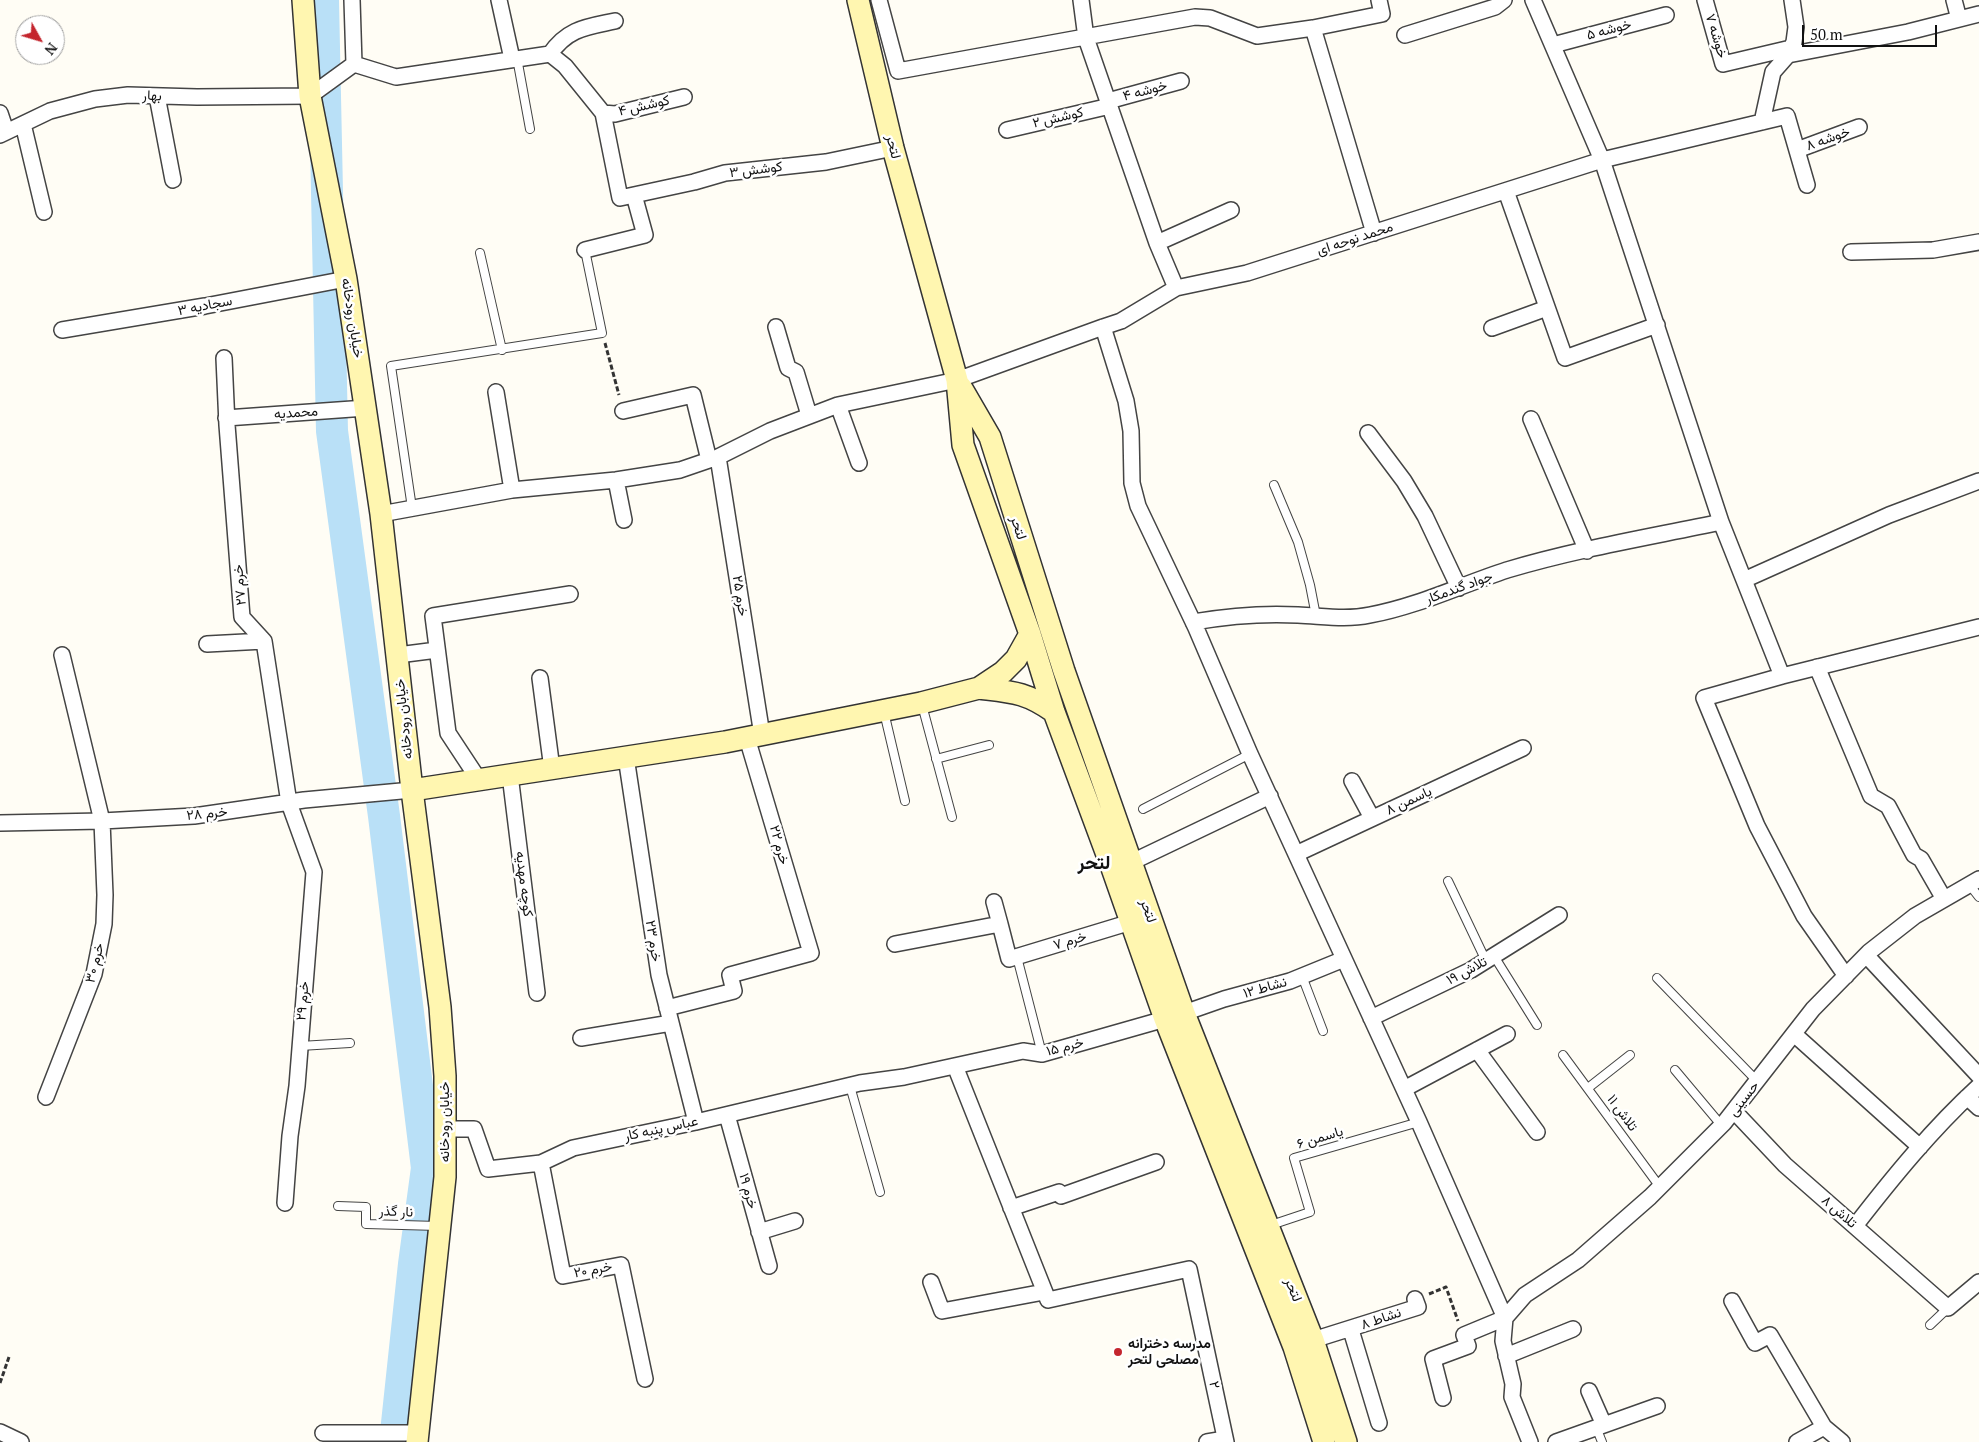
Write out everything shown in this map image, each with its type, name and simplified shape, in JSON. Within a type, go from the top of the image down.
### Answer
[{"type":"street","name":"خیابان رودخانه","points":[[303,0],[311,95],[346,279],[381,514],[412,790],[440,1007],[445,1076],[445,1177],[418,1437]]},
{"type":"street","points":[[352,0],[354,64]]},
{"type":"street","points":[[500,0],[515,59]]},
{"type":"street","name":"لتحر","points":[[858,0],[893,148],[956,380],[963,445],[1030,634],[1054,712],[1131,922],[1268,1226],[1313,1340],[1346,1442]]},
{"type":"street","points":[[879,0],[898,71],[1195,17],[1210,18],[1257,36],[1313,28],[1382,14],[1379,0]]},
{"type":"street","points":[[1081,0],[1086,38],[1157,243],[1176,288]]},
{"type":"street","points":[[1405,35],[1495,7],[1504,0]]},
{"type":"street","points":[[1532,0],[1602,160],[1721,522],[1782,676]]},
{"type":"street","name":"خوشه ۷","points":[[1705,0],[1723,64],[1789,51]]},
{"type":"street","points":[[1762,122],[1774,72],[1789,51],[1796,27],[1792,0]]},
{"type":"street","points":[[1954,0],[1959,19]]},
{"type":"street","points":[[1789,51],[1908,32],[1979,14]]},
{"type":"street","name":"خوشه ۵","points":[[1553,45],[1666,15]]},
{"type":"street","points":[[550,54],[558,42],[574,30],[615,21]]},
{"type":"street","points":[[1313,28],[1374,233]]},
{"type":"street","points":[[354,64],[396,77],[550,54],[566,66],[603,113],[627,196],[645,235],[585,250]]},
{"type":"street","points":[[311,95],[354,64]]},
{"type":"street","name":"خوشه ۴","points":[[1109,103],[1181,82]]},
{"type":"street","name":"بهار","points":[[3,133],[50,111],[95,99],[128,95],[311,95]]},
{"type":"street","points":[[157,96],[174,180]]},
{"type":"street","name":"کوشش ۴","points":[[603,113],[615,114],[684,97]]},
{"type":"street","name":"کوشش ۲","points":[[1007,130],[1109,103]]},
{"type":"street","points":[[0,113],[3,133]]},
{"type":"street","name":"محمد نوحه ای","points":[[381,514],[512,490],[616,480],[680,470],[713,459],[770,431],[838,404],[956,380],[1103,327],[1121,320],[1176,288],[1247,273],[1602,160],[1787,116],[1797,150]]},
{"type":"street","points":[[23,124],[44,212]]},
{"type":"street","name":"خوشه ۸","points":[[1797,150],[1860,127]]},
{"type":"street","name":"کوشش ۳","points":[[627,196],[694,182],[725,173],[826,162],[893,148]]},
{"type":"street","points":[[1797,150],[1807,185]]},
{"type":"street","points":[[1506,191],[1564,358],[1656,326]]},
{"type":"street","points":[[1157,243],[1231,210]]},
{"type":"street","points":[[1851,252],[1933,250],[1979,242]]},
{"type":"street","name":"سجادیه ۳","points":[[62,330],[196,308],[346,279]]},
{"type":"street","points":[[1492,328],[1547,308]]},
{"type":"street","points":[[776,327],[788,368],[796,372],[809,415]]},
{"type":"street","points":[[1103,327],[1126,402],[1131,431],[1132,483],[1138,506],[1193,622],[1250,754],[1419,1122],[1505,1318],[1503,1341],[1513,1384],[1512,1398],[1530,1442]]},
{"type":"street","name":"خرم ۲۷","points":[[224,358],[226,418],[242,617],[264,641]]},
{"type":"street","name":"لتحر","points":[[956,380],[990,437],[1064,671],[1132,862],[1175,1016],[1294,1348],[1324,1442]]},
{"type":"street","points":[[496,392],[512,490]]},
{"type":"street","name":"خرم ۲۵","points":[[623,411],[693,395],[713,459],[754,736]]},
{"type":"street","points":[[838,404],[859,463]]},
{"type":"street","name":"محمدیه","points":[[226,418],[366,408]]},
{"type":"street","points":[[1531,419],[1587,551]]},
{"type":"street","points":[[1368,432],[1404,481],[1425,516],[1459,588]]},
{"type":"street","points":[[616,480],[624,520]]},
{"type":"street","points":[[1744,580],[1889,515],[1979,481]]},
{"type":"street","name":"جواد گندمکار","points":[[1193,622],[1222,617],[1259,615],[1338,618],[1369,615],[1412,604],[1506,571],[1587,551],[1721,522]]},
{"type":"street","points":[[479,780],[448,733],[433,616],[570,594]]},
{"type":"street","points":[[1846,976],[1804,916],[1757,826],[1704,698],[1782,676],[1979,627]]},
{"type":"street","points":[[412,790],[754,736],[921,703],[979,688],[1003,672],[1016,659],[1030,634]]},
{"type":"street","points":[[207,644],[264,641],[289,802]]},
{"type":"street","points":[[398,655],[437,650]]},
{"type":"street","name":"خرم ۳۰","points":[[46,1097],[94,974],[104,924],[105,877],[102,821],[62,655]]},
{"type":"street","points":[[1817,667],[1871,796],[1888,806],[1914,855],[1921,859],[1944,899]]},
{"type":"street","points":[[540,678],[552,769]]},
{"type":"street","points":[[979,688],[1017,693],[1037,700],[1054,712]]},
{"type":"street","name":"خرم ۲۲","points":[[667,1008],[734,991],[730,975],[811,953],[754,736]]},
{"type":"street","name":"یاسمن ۸","points":[[1296,854],[1523,748]]},
{"type":"street","name":"خرم ۲۳","points":[[626,757],[657,965],[696,1122]]},
{"type":"street","name":"کوچه مهدیه","points":[[510,775],[537,993]]},
{"type":"street","points":[[1352,781],[1372,818]]},
{"type":"street","name":"خرم ۲۸","points":[[0,824],[194,816],[289,802],[412,790]]},
{"type":"street","points":[[1132,862],[1270,796]]},
{"type":"street","name":"خرم ۲۹","points":[[285,1203],[290,1136],[297,1086],[314,872],[289,802]]},
{"type":"street","name":"حسینی","points":[[1505,1318],[1525,1295],[1578,1260],[1660,1187],[1722,1126],[1813,1009],[1866,955],[1915,916],[1974,882]]},
{"type":"street","points":[[994,902],[1013,958]]},
{"type":"street","name":"تلاش ۱۹","points":[[1371,1018],[1471,970],[1559,915]]},
{"type":"street","name":"خرم ۷","points":[[1013,958],[1131,922]]},
{"type":"street","points":[[895,944],[1000,924]]},
{"type":"street","points":[[1866,955],[1979,1076]]},
{"type":"street","name":"نشاط ۱۲","points":[[1175,1016],[1302,976],[1344,959]]},
{"type":"street","name":"خرم ۱۵","points":[[904,1077],[1023,1051],[1042,1054],[1175,1016]]},
{"type":"street","points":[[581,1038],[671,1023]]},
{"type":"street","points":[[1404,1089],[1506,1034]]},
{"type":"street","points":[[1794,1034],[1920,1147]]},
{"type":"street","points":[[1477,1050],[1537,1132]]},
{"type":"street","points":[[931,1282],[942,1311],[1044,1292],[955,1066]]},
{"type":"street","name":"عباس پنبه کار","points":[[445,1129],[474,1129],[488,1169],[542,1163],[573,1148],[850,1086],[904,1077]]},
{"type":"street","points":[[1855,1226],[1920,1147],[1979,1086]]},
{"type":"street","points":[[1967,1097],[1979,1108]]},
{"type":"street","name":"تلاش ۸","points":[[1734,1111],[1786,1165],[1948,1308]]},
{"type":"street","name":"خرم ۱۹","points":[[727,1115],[769,1266]]},
{"type":"street","points":[[1011,1208],[1059,1192],[1061,1196],[1156,1162]]},
{"type":"street","name":"خرم ۲۰","points":[[542,1163],[563,1276],[620,1265],[646,1379]]},
{"type":"street","points":[[759,1232],[794,1221]]},
{"type":"street","name":"۲","points":[[1044,1292],[1048,1300],[1189,1269],[1226,1440]]},
{"type":"street","points":[[1948,1308],[1979,1282]]},
{"type":"street","name":"نشاط ۸","points":[[1313,1340],[1351,1330],[1418,1307],[1414,1299]]},
{"type":"street","points":[[1732,1302],[1755,1343],[1770,1335],[1824,1427],[1842,1442]]},
{"type":"street","points":[[1443,1398],[1434,1360],[1468,1346],[1464,1334],[1505,1318]]},
{"type":"street","points":[[1506,1356],[1573,1329]]},
{"type":"street","points":[[1351,1330],[1380,1423]]},
{"type":"street","points":[[1588,1391],[1600,1426]]},
{"type":"street","points":[[1556,1442],[1657,1406]]},
{"type":"street","points":[[1797,1442],[1824,1427]]},
{"type":"street","points":[[0,1432],[20,1442]]},
{"type":"street","points":[[323,1433],[418,1437]]},
{"type":"street","points":[[1207,1442],[1226,1440]]},
{"type":"lane","points":[[515,59],[530,129]]},
{"type":"lane","points":[[412,508],[391,366],[602,333],[585,250]]},
{"type":"lane","points":[[480,253],[502,350]]},
{"type":"lane","points":[[1274,485],[1298,542],[1316,616]]},
{"type":"lane","points":[[921,703],[952,817]]},
{"type":"lane","points":[[884,710],[904,801]]},
{"type":"lane","points":[[936,759],[989,745]]},
{"type":"lane","points":[[1143,809],[1250,754]]},
{"type":"lane","points":[[1448,881],[1490,959],[1537,1025]]},
{"type":"lane","points":[[1974,882],[1979,897]]},
{"type":"lane","points":[[1013,958],[1042,1054]]},
{"type":"lane","points":[[1302,976],[1323,1031]]},
{"type":"lane","points":[[1657,978],[1757,1081]]},
{"type":"lane","points":[[300,1046],[350,1043]]},
{"type":"lane","name":"تلاش ۱۱","points":[[1563,1055],[1660,1187]]},
{"type":"lane","points":[[1588,1088],[1630,1056]]},
{"type":"lane","points":[[1676,1070],[1722,1126]]},
{"type":"lane","points":[[850,1086],[880,1192]]},
{"type":"lane","name":"یاسمن ۶","points":[[1268,1226],[1310,1212],[1294,1158],[1419,1122]]},
{"type":"lane","name":"نار گذر","points":[[338,1206],[366,1207],[366,1224],[440,1226]]},
{"type":"lane","points":[[1930,1324],[1948,1308]]},
{"type":"lane","points":[[1600,1426],[1602,1442]]},
{"type":"path","points":[[602,333],[623,411]]},
{"type":"path","name":"نشاط ۸","points":[[1414,1299],[1446,1287],[1464,1334]]},
{"type":"path","points":[[0,1383],[9,1357]]},
{"type":"waterway","points":[[323,0],[332,431],[384,816],[427,1168],[414,1264],[395,1442]]},
{"type":"place","name":"مدرسه دخترانه مصلحی لتحر","points":[[1118,1352]]},
{"type":"district","name":"لتحر","points":[[1094,864]]}]
